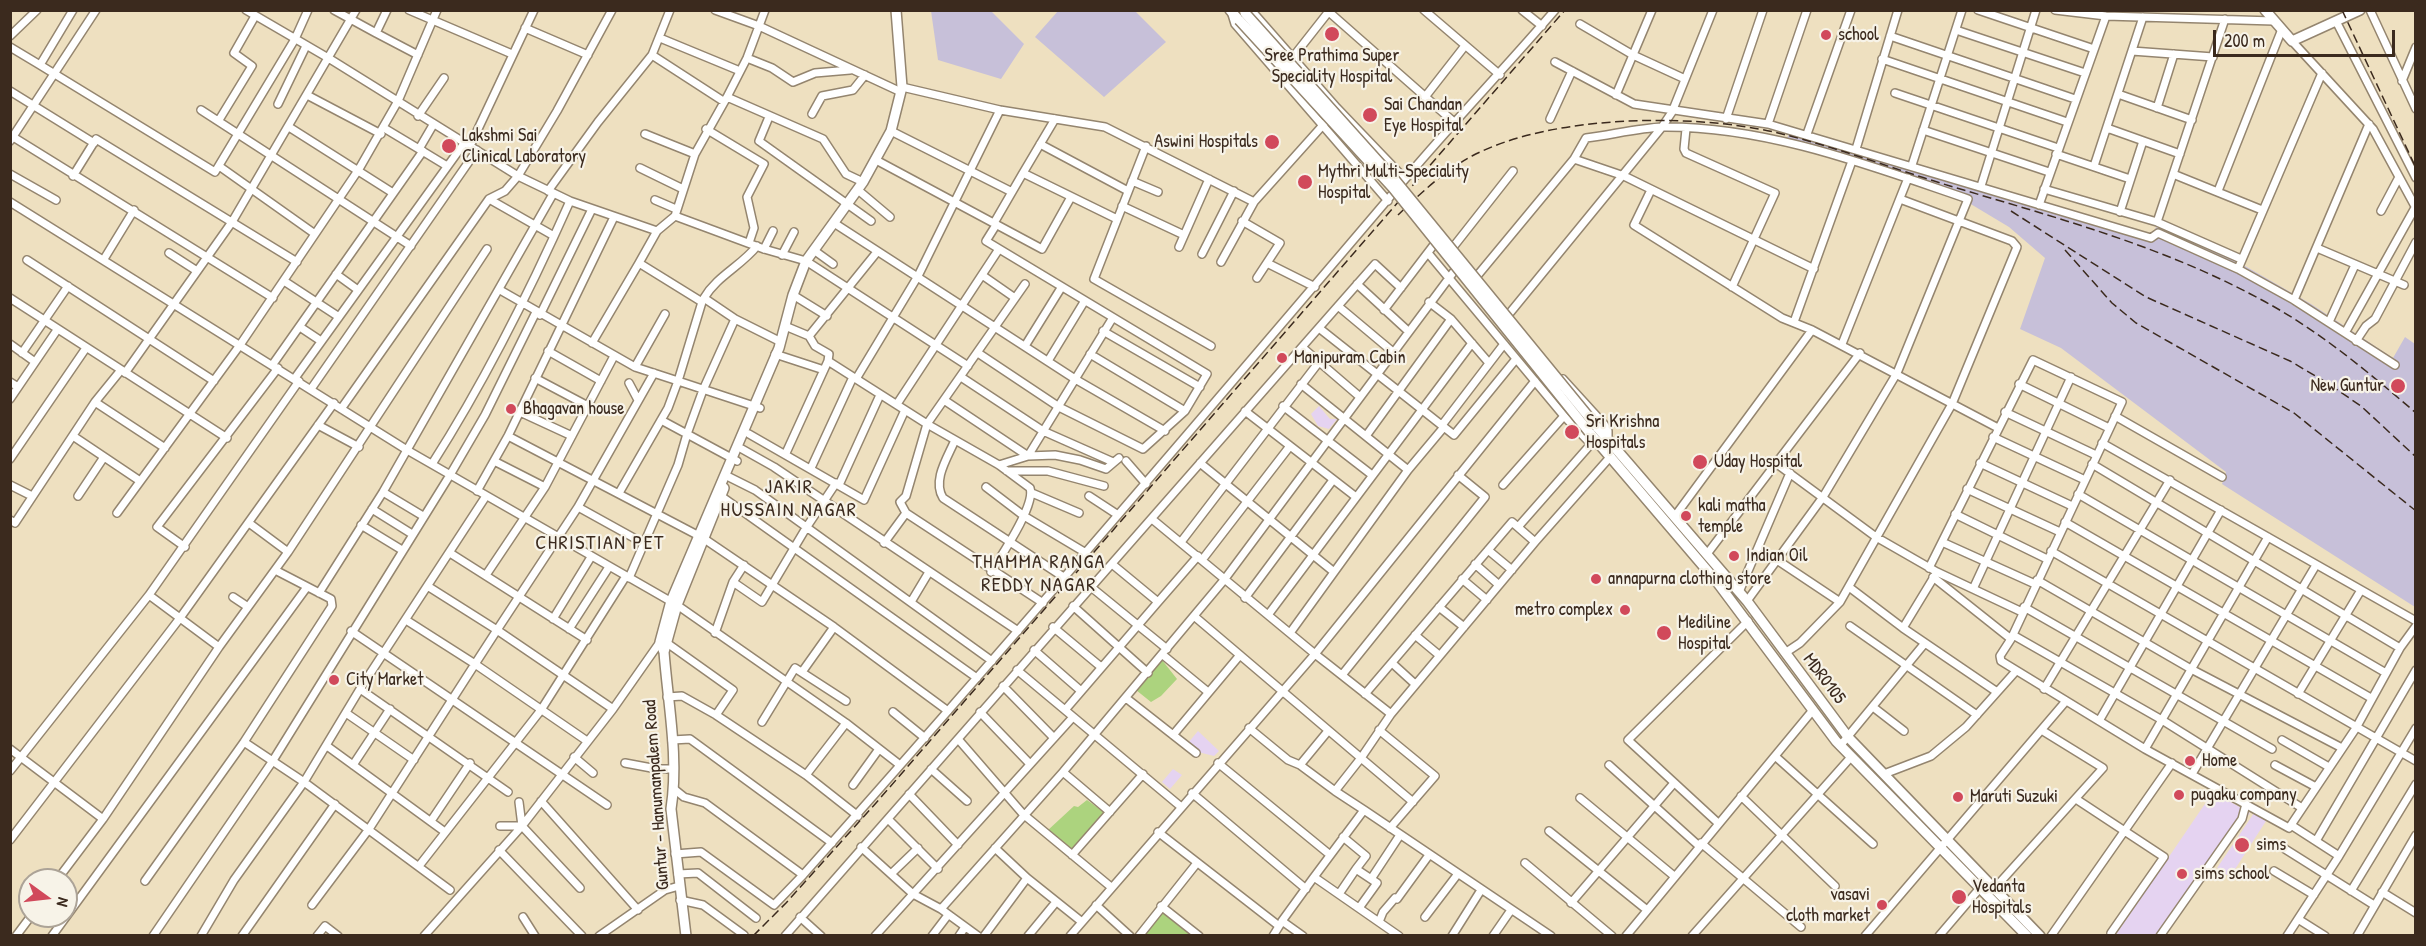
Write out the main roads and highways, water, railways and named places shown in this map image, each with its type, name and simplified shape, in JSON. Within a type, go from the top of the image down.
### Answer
[{"type":"main road","points":[[2265,10],[2292,41],[2360,10]]},
{"type":"main road","name":"MDR0105","points":[[1230,11],[1245,14],[1410,198],[1593,430],[1600,443],[1748,621],[1840,746],[2027,936]]},
{"type":"main road","name":"Guntur - Hanumanpalem Road","points":[[700,536],[721,496],[734,460],[742,450],[779,350],[793,295],[806,261],[849,203],[891,131],[902,90],[894,13]]},
{"type":"main road","name":"Guntur - Hanumanpalem Road","points":[[684,935],[671,809],[674,789],[672,740],[664,646],[674,603],[700,536],[758,407]]},
{"type":"main road","name":"MDR0105","points":[[1600,443],[1675,516],[1748,601],[1848,737],[2040,936]]},
{"type":"railway","points":[[753,936],[786,903],[876,803],[1565,10]]},
{"type":"railway","points":[[2342,10],[2416,168]]},
{"type":"railway","points":[[1398,215],[1433,183],[1472,156],[1504,142],[1540,132],[1579,125],[1662,120],[1740,126],[1774,132],[2068,221],[2184,263],[2258,298],[2321,336],[2416,413]]},
{"type":"railway","points":[[2011,211],[2146,297],[2290,361],[2324,381],[2361,406],[2416,457]]},
{"type":"railway","points":[[2065,250],[2112,303],[2136,323],[2294,413],[2416,511]]},
{"type":"place","name":"Sree Prathima Super Speciality Hospital","points":[[1332,34]]},
{"type":"place","name":"school","points":[[1826,35]]},
{"type":"place","name":"Sai Chandan Eye Hospital","points":[[1370,115]]},
{"type":"place","name":"Aswini Hospitals","points":[[1272,142]]},
{"type":"place","name":"Lakshmi Sai Clinical Laboratory","points":[[449,146]]},
{"type":"place","name":"Mythri Multi-Speciality Hospital","points":[[1305,182]]},
{"type":"place","name":"Manipuram Cabin","points":[[1282,358]]},
{"type":"place","name":"New Guntur","points":[[2398,386]]},
{"type":"place","name":"Bhagavan house","points":[[511,409]]},
{"type":"place","name":"Sri Krishna Hospitals","points":[[1572,432]]},
{"type":"place","name":"Uday Hospital","points":[[1700,462]]},
{"type":"place","name":"kali matha temple","points":[[1686,516]]},
{"type":"place","name":"Indian Oil","points":[[1734,556]]},
{"type":"place","name":"annapurna clothing store","points":[[1596,579]]},
{"type":"place","name":"metro complex","points":[[1625,610]]},
{"type":"place","name":"Mediline Hospital","points":[[1664,633]]},
{"type":"place","name":"City Market","points":[[334,680]]},
{"type":"place","name":"Home","points":[[2190,761]]},
{"type":"place","name":"pugaku company","points":[[2179,795]]},
{"type":"place","name":"Maruti Suzuki","points":[[1958,797]]},
{"type":"place","name":"sims","points":[[2242,845]]},
{"type":"place","name":"sims school","points":[[2182,874]]},
{"type":"place","name":"Vedanta Hospitals","points":[[1959,897]]},
{"type":"place","name":"vasavi cloth market","points":[[1882,905]]},
{"type":"district","name":"JAKIR HUSSAIN NAGAR","points":[[789,500]]},
{"type":"district","name":"CHRISTIAN PET","points":[[600,544]]},
{"type":"district","name":"THAMMA RANGA REDDY NAGAR","points":[[1039,574]]}]
